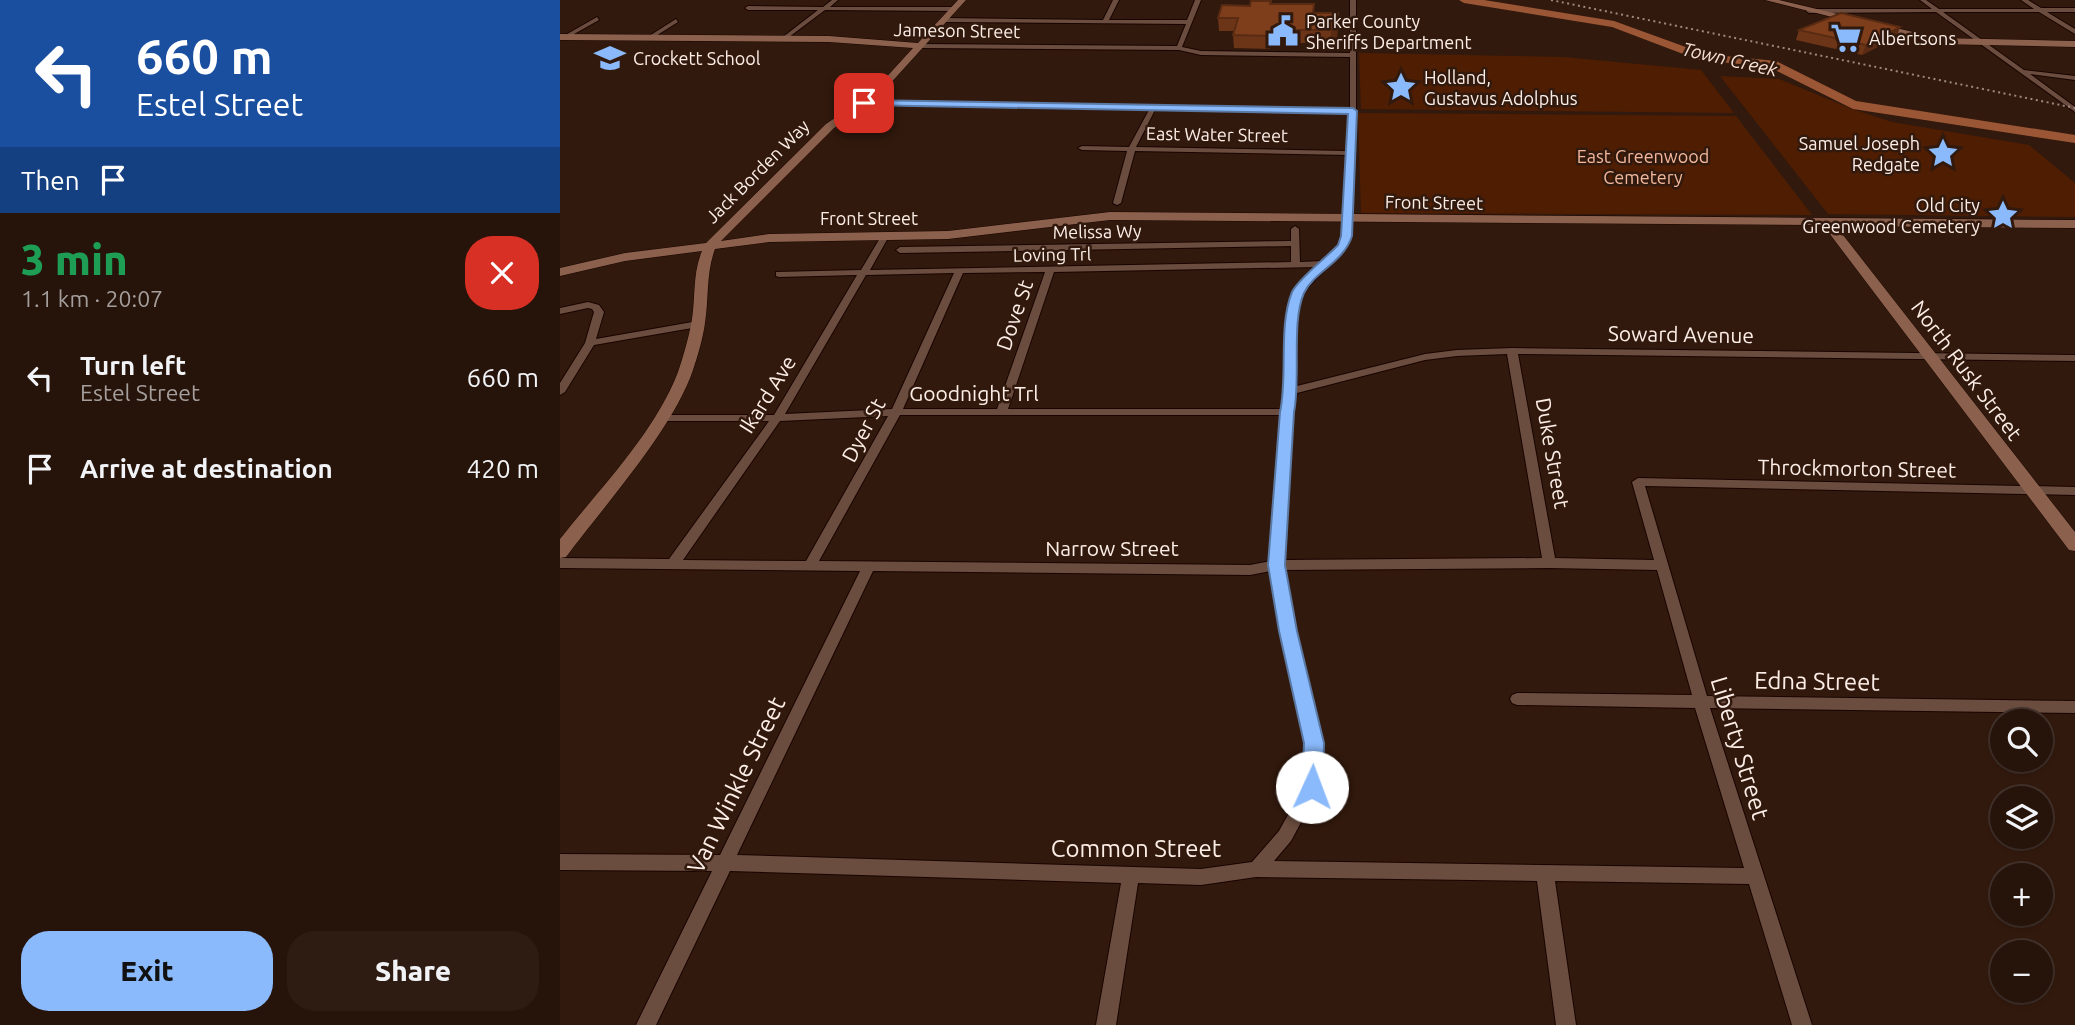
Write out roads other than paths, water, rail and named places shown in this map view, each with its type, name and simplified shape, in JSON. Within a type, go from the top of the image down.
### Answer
[{"type":"street","points":[[786,38],[835,0]]},
{"type":"street","name":"Jack Borden Way","points":[[560,552],[661,418],[686,370],[698,324],[703,264],[711,244],[830,127],[864,103],[962,0]]},
{"type":"street","points":[[1105,21],[1116,0]]},
{"type":"street","points":[[1179,48],[1198,0]]},
{"type":"street","points":[[1256,869],[1285,836],[1312,787],[1314,743],[1288,631],[1277,565],[1287,412],[1292,391],[1293,318],[1298,291],[1343,246],[1349,219],[1353,0]]},
{"type":"street","points":[[1769,0],[1994,51]]},
{"type":"street","points":[[1923,0],[2075,110]]},
{"type":"street","points":[[2024,0],[2075,32]]},
{"type":"street","points":[[748,8],[954,9]]},
{"type":"street","points":[[1810,11],[2075,10]]},
{"type":"street","points":[[562,37],[597,19]]},
{"type":"street","points":[[944,20],[1188,22]]},
{"type":"street","points":[[649,38],[676,21]]},
{"type":"street","name":"Jameson Street","points":[[562,37],[786,38],[920,46],[1179,48],[1201,53],[1352,55]]},
{"type":"street","points":[[1950,42],[2075,44]]},
{"type":"street","points":[[2022,71],[2075,78]]},
{"type":"street","points":[[864,103],[1353,111]]},
{"type":"street","points":[[1117,203],[1132,148],[1153,108]]},
{"type":"street","name":"East Water Street","points":[[1082,148],[1351,153]]},
{"type":"street","name":"Front Street","points":[[560,272],[625,257],[711,244],[787,237],[884,238],[948,235],[1110,216],[2075,224]]},
{"type":"street","points":[[733,221],[736,230],[743,233],[787,237]]},
{"type":"street","name":"North Rusk Street","points":[[1826,221],[2075,544]]},
{"type":"street","points":[[1295,229],[1296,265]]},
{"type":"street","name":"Ikard Ave","points":[[673,564],[777,418],[884,238]]},
{"type":"street","name":"Melissa Wy","points":[[900,250],[1296,243]]},
{"type":"street","name":"Loving Trl","points":[[779,274],[1325,264]]},
{"type":"street","name":"Dove St","points":[[1001,412],[1050,270]]},
{"type":"street","name":"Dyer St","points":[[810,566],[896,412],[960,271]]},
{"type":"street","points":[[560,311],[588,305],[596,307],[599,312],[590,343],[560,392]]},
{"type":"street","points":[[590,343],[698,324]]},
{"type":"street","name":"Soward Avenue","points":[[1292,391],[1424,357],[1457,353],[1512,351],[2075,358]]},
{"type":"street","name":"Duke Street","points":[[1512,351],[1549,563]]},
{"type":"street","name":"Goodnight Trl","points":[[661,418],[777,418],[896,412],[1287,412]]},
{"type":"street","name":"Throckmorton Street","points":[[1638,482],[2075,491]]},
{"type":"street","name":"Liberty Street","points":[[1638,482],[1701,702],[1802,1025]]},
{"type":"street","name":"Narrow Street","points":[[560,563],[1250,570],[1277,565],[1663,565]]},
{"type":"street","name":"Van Winkle Street","points":[[646,1025],[869,566]]},
{"type":"street","name":"Edna Street","points":[[1517,699],[2075,707]]},
{"type":"street","name":"Common Street","points":[[560,862],[725,863],[1201,877],[1256,869],[1755,876]]},
{"type":"street","points":[[1545,874],[1566,1025]]},
{"type":"street","points":[[1106,1025],[1131,876]]},
{"type":"waterway","name":"Town Creek","points":[[1464,0],[1614,24],[1703,57],[1772,64],[1853,105],[2075,139]]},
{"type":"railway","points":[[1551,0],[2075,108]]},
{"type":"place","name":"Parker County Sheriffs Department","points":[[1283,31]]},
{"type":"place","name":"Albertsons","points":[[1846,38]]},
{"type":"place","name":"Crockett School","points":[[610,58]]},
{"type":"place","name":"Holland, Gustavus Adolphus","points":[[1401,87]]},
{"type":"place","name":"Samuel Joseph Redgate","points":[[1943,153]]},
{"type":"place","name":"Old City Greenwood Cemetery","points":[[2003,215]]},
{"type":"park label","name":"East Greenwood Cemetery","points":[[1643,166]]}]
